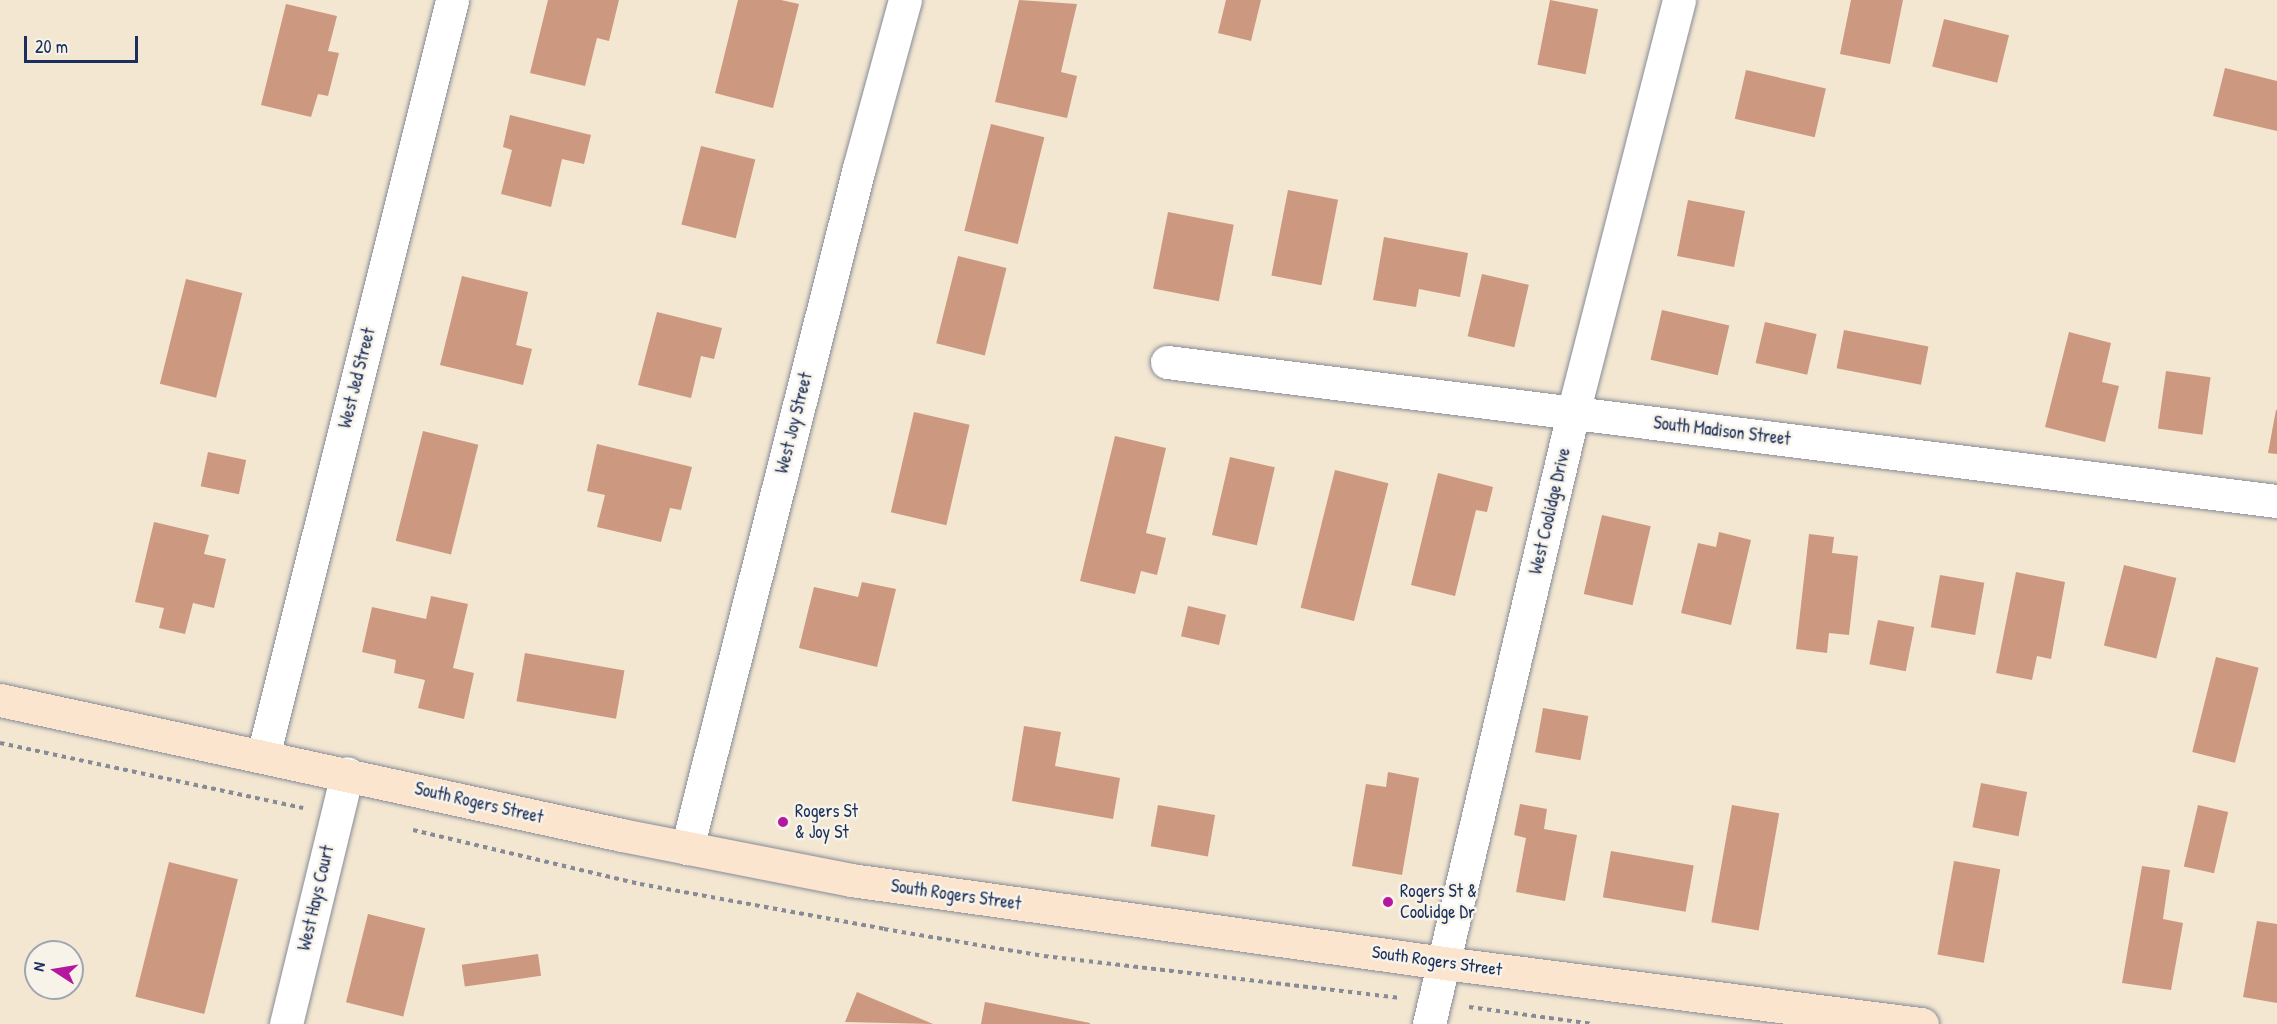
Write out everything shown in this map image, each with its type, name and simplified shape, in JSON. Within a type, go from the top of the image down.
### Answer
[{"type":"street","name":"West Jed Street","points":[[263,756],[452,0]]},
{"type":"street","name":"West Joy Street","points":[[687,848],[856,179],[905,0]]},
{"type":"street","name":"West Coolidge Drive","points":[[1429,1024],[1573,413],[1679,0]]},
{"type":"street","name":"South Madison Street","points":[[1167,362],[2277,501]]},
{"type":"street","name":"South Rogers Street","points":[[0,700],[687,848],[851,880],[1444,963],[1922,1024]]},
{"type":"street","name":"West Hays Court","points":[[286,1024],[346,773]]},
{"type":"path","points":[[0,743],[305,808]]},
{"type":"path","points":[[408,829],[640,884],[884,929],[1044,956],[1393,998]]},
{"type":"path","points":[[1460,1006],[1593,1024]]},
{"type":"building","points":[[548,0],[619,0],[609,41],[597,38],[585,86],[530,73]]},
{"type":"building","points":[[738,0],[781,0],[799,4],[773,108],[715,93]]},
{"type":"building","points":[[1019,0],[1077,4],[1061,72],[1077,76],[1067,118],[995,102]]},
{"type":"building","points":[[1226,0],[1261,0],[1251,41],[1218,33]]},
{"type":"building","points":[[1550,0],[1598,9],[1586,74],[1537,65]]},
{"type":"building","points":[[1851,0],[1903,0],[1890,64],[1840,54]]},
{"type":"building","points":[[286,4],[337,16],[328,51],[339,53],[328,96],[318,94],[311,117],[261,105]]},
{"type":"building","points":[[1944,19],[2009,35],[1997,83],[1932,67]]},
{"type":"building","points":[[2225,68],[2277,81],[2277,131],[2213,116]]},
{"type":"building","points":[[1746,70],[1826,88],[1815,137],[1735,119]]},
{"type":"building","points":[[510,115],[591,135],[584,164],[562,159],[551,207],[501,194],[512,150],[503,147]]},
{"type":"building","points":[[991,124],[1044,137],[1018,244],[964,231]]},
{"type":"building","points":[[701,146],[755,160],[736,238],[681,225]]},
{"type":"building","points":[[1288,190],[1338,200],[1321,285],[1271,275]]},
{"type":"building","points":[[1688,200],[1745,211],[1734,267],[1677,256]]},
{"type":"building","points":[[1168,212],[1234,225],[1219,301],[1153,289]]},
{"type":"building","points":[[1384,237],[1468,253],[1460,297],[1419,289],[1416,307],[1373,300]]},
{"type":"building","points":[[958,256],[1007,268],[985,355],[936,343]]},
{"type":"building","points":[[1482,274],[1529,285],[1514,347],[1468,336]]},
{"type":"building","points":[[462,276],[528,292],[516,345],[532,349],[523,385],[440,365]]},
{"type":"building","points":[[186,279],[242,293],[216,398],[160,384]]},
{"type":"building","points":[[1662,310],[1729,326],[1718,375],[1651,360]]},
{"type":"building","points":[[657,312],[722,328],[714,359],[701,356],[691,398],[638,385]]},
{"type":"building","points":[[1765,322],[1817,334],[1807,375],[1756,363]]},
{"type":"building","points":[[1844,330],[1928,346],[1921,385],[1837,368]]},
{"type":"building","points":[[2069,332],[2111,343],[2102,382],[2119,386],[2105,442],[2045,427]]},
{"type":"building","points":[[2166,371],[2211,377],[2202,435],[2158,428]]},
{"type":"building","points":[[2277,410],[2277,454],[2268,453]]},
{"type":"building","points":[[914,412],[970,425],[946,525],[891,512]]},
{"type":"building","points":[[423,431],[478,445],[451,554],[396,541]]},
{"type":"building","points":[[1115,436],[1166,448],[1146,533],[1166,538],[1157,575],[1141,571],[1135,594],[1080,581]]},
{"type":"building","points":[[597,444],[692,467],[681,510],[670,508],[661,542],[597,527],[605,495],[587,491]]},
{"type":"building","points":[[208,452],[246,460],[239,494],[201,486]]},
{"type":"building","points":[[1230,457],[1275,467],[1257,545],[1212,535]]},
{"type":"building","points":[[1335,470],[1388,483],[1354,621],[1301,608]]},
{"type":"building","points":[[1438,473],[1493,487],[1487,512],[1476,510],[1455,596],[1411,585]]},
{"type":"building","points":[[1602,515],[1651,526],[1632,605],[1584,594]]},
{"type":"building","points":[[154,522],[209,535],[204,554],[226,559],[214,608],[193,603],[185,634],[159,628],[164,608],[135,602]]},
{"type":"building","points":[[1719,532],[1751,540],[1731,625],[1681,613],[1698,543],[1716,547]]},
{"type":"building","points":[[1809,534],[1834,537],[1832,553],[1858,556],[1849,635],[1829,633],[1827,653],[1796,649]]},
{"type":"building","points":[[2124,565],[2176,578],[2156,659],[2104,646]]},
{"type":"building","points":[[2016,572],[2065,582],[2051,659],[2037,656],[2032,680],[1996,673]]},
{"type":"building","points":[[1940,575],[1984,583],[1975,635],[1931,627]]},
{"type":"building","points":[[862,582],[896,589],[877,667],[799,648],[814,587],[858,597]]},
{"type":"building","points":[[431,596],[468,604],[453,668],[474,673],[464,719],[418,708],[425,680],[394,673],[396,660],[362,652],[372,607],[426,619]]},
{"type":"building","points":[[1188,606],[1226,615],[1219,645],[1181,636]]},
{"type":"building","points":[[1878,620],[1914,627],[1906,671],[1869,664]]},
{"type":"building","points":[[525,653],[624,671],[616,719],[516,701]]},
{"type":"building","points":[[2216,657],[2259,668],[2235,763],[2192,752]]},
{"type":"building","points":[[1543,708],[1588,716],[1580,760],[1535,752]]},
{"type":"building","points":[[1024,726],[1061,732],[1055,766],[1120,778],[1113,819],[1012,801]]},
{"type":"building","points":[[1388,772],[1419,778],[1402,875],[1352,866],[1366,784],[1386,787]]},
{"type":"building","points":[[1981,783],[2027,792],[2019,836],[1972,827]]},
{"type":"building","points":[[1520,804],[1547,809],[1544,829],[1577,835],[1565,901],[1516,892],[1526,838],[1514,835]]},
{"type":"building","points":[[1158,805],[1215,815],[1208,856],[1151,846]]},
{"type":"building","points":[[1732,805],[1779,813],[1759,931],[1711,922]]},
{"type":"building","points":[[2198,805],[2228,812],[2214,873],[2184,866]]},
{"type":"building","points":[[1611,851],[1694,866],[1686,912],[1603,897]]},
{"type":"building","points":[[1954,861],[2000,869],[1984,963],[1938,955]]},
{"type":"building","points":[[169,862],[238,879],[204,1014],[135,997]]},
{"type":"building","points":[[2142,866],[2170,870],[2163,919],[2183,923],[2171,990],[2122,983]]},
{"type":"building","points":[[368,914],[425,928],[403,1017],[346,1002]]},
{"type":"building","points":[[2257,921],[2277,924],[2277,1003],[2243,997]]},
{"type":"building","points":[[538,954],[541,976],[465,987],[462,965]]},
{"type":"building","points":[[857,992],[933,1024],[845,1022]]},
{"type":"building","points":[[985,1002],[1090,1023],[1090,1024],[981,1024]]},
{"type":"place","name":"Rogers St & Joy St","points":[[783,822]]},
{"type":"place","name":"Rogers St & Coolidge Dr","points":[[1388,902]]}]
